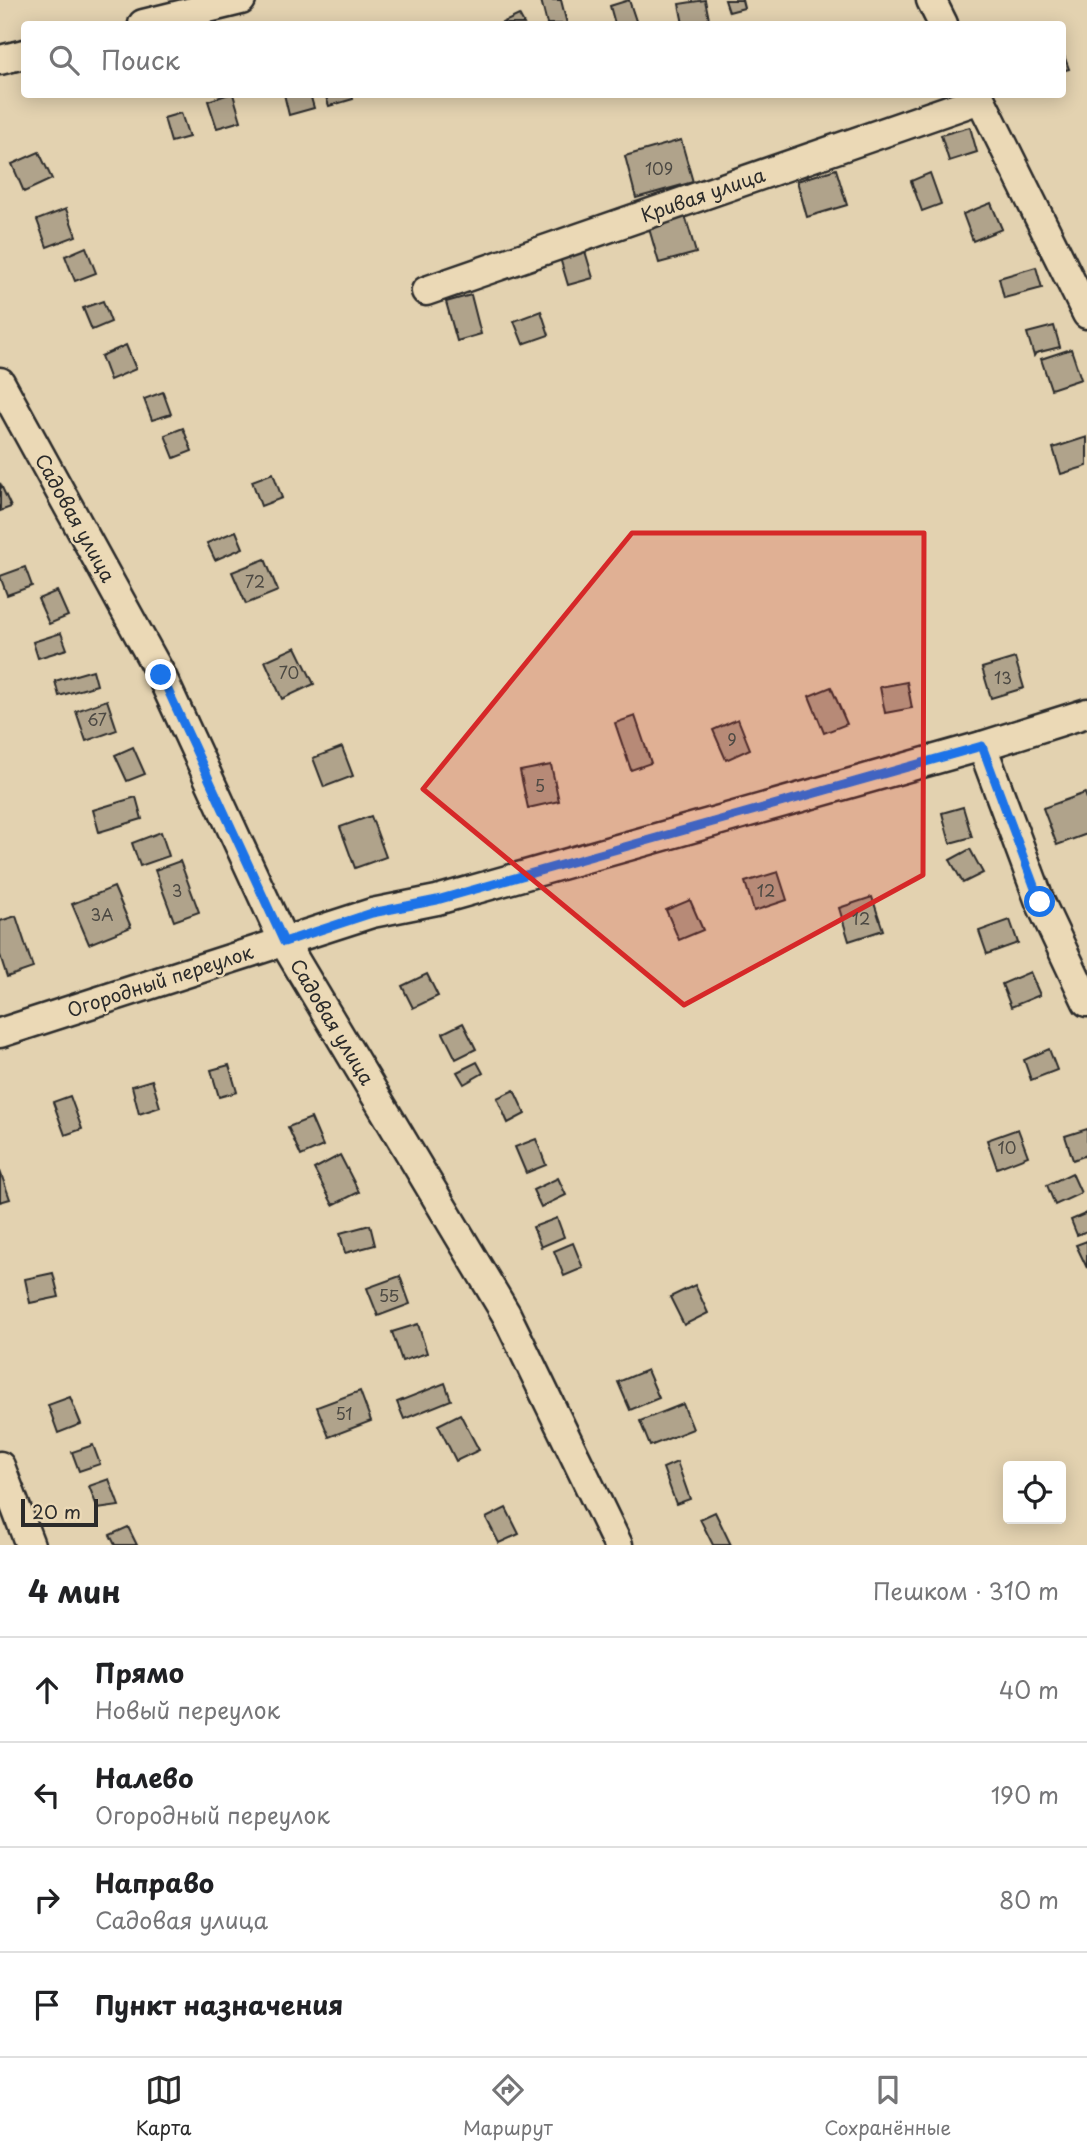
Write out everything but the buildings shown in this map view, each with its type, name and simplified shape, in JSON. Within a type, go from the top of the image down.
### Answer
[{"type":"street","points":[[155,21],[241,0]]},
{"type":"street","points":[[931,0],[942,21]]},
{"type":"street","points":[[0,60],[21,55]]},
{"type":"street","name":"Кривая улица","points":[[426,291],[976,98]]},
{"type":"street","name":"Кривая улица","points":[[979,98],[1087,314]]},
{"type":"street","name":"Садовая улица","points":[[0,382],[161,675],[284,942],[506,1314],[618,1545]]},
{"type":"street","name":"Огородный переулок","points":[[0,1033],[372,913],[437,900],[982,746],[1087,713]]},
{"type":"street","points":[[982,746],[1040,902],[1087,1002]]},
{"type":"street","points":[[0,1466],[30,1545]]},
{"type":"highlighted area","points":[[632,533],[924,533],[923,875],[684,1005],[423,789]]},
{"type":"route","points":[[161,675],[284,942],[372,913],[437,900],[982,746],[1040,902]]}]
